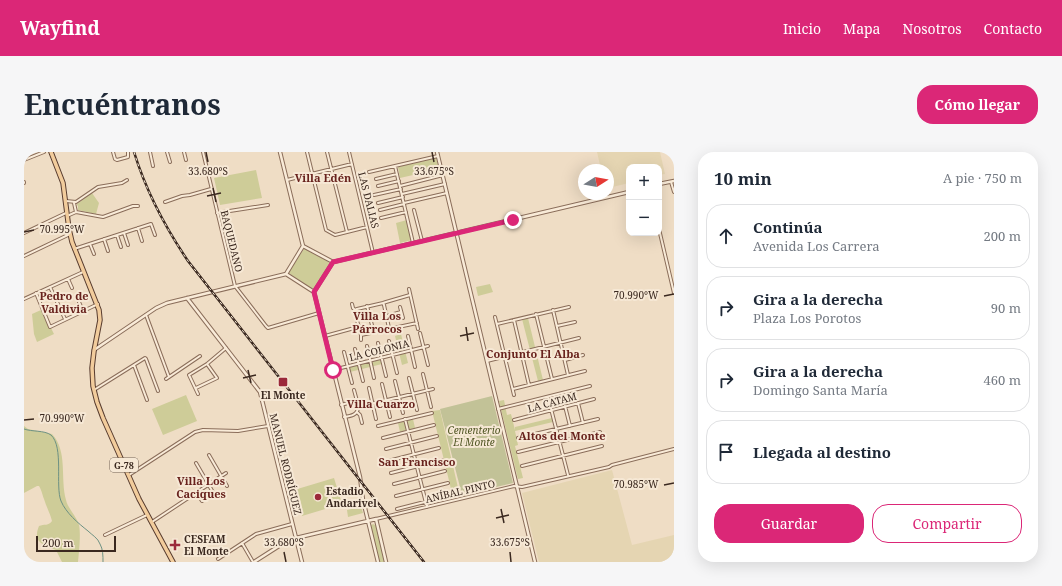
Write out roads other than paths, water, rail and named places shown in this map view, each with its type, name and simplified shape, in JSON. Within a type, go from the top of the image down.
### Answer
[{"type":"main road","name":"G-78","points":[[51,152],[63,182],[70,234],[74,249],[98,304],[100,320],[94,350],[92,374],[94,390],[101,413],[128,476],[147,515],[173,562]]},
{"type":"street","points":[[24,160],[44,152]]},
{"type":"street","points":[[113,152],[115,159],[118,160],[128,157],[128,152]]},
{"type":"street","points":[[150,152],[153,166]]},
{"type":"street","points":[[167,152],[170,162]]},
{"type":"street","points":[[184,152],[186,160]]},
{"type":"street","name":"BAQUEDANO","points":[[203,152],[235,286]]},
{"type":"street","points":[[94,350],[164,304],[286,274],[303,246],[280,152]]},
{"type":"street","points":[[306,152],[326,230],[335,235],[367,228]]},
{"type":"street","points":[[327,152],[347,232]]},
{"type":"street","name":"LAS DALIAS","points":[[349,152],[373,252]]},
{"type":"street","points":[[437,152],[535,562]]},
{"type":"street","points":[[369,172],[438,156]]},
{"type":"street","points":[[287,180],[352,164]]},
{"type":"street","points":[[396,166],[413,243]]},
{"type":"street","points":[[376,179],[397,174]]},
{"type":"street","points":[[400,186],[443,175]]},
{"type":"street","points":[[66,201],[79,201],[98,187],[122,183],[127,180]]},
{"type":"street","points":[[378,186],[399,181]]},
{"type":"street","points":[[662,183],[673,181],[674,192]]},
{"type":"street","points":[[378,203],[445,184]]},
{"type":"street","points":[[165,202],[211,189]]},
{"type":"street","points":[[374,195],[401,189]]},
{"type":"street","points":[[380,210],[447,193]]},
{"type":"street","points":[[303,246],[333,262],[626,193]]},
{"type":"street","points":[[74,202],[76,212]]},
{"type":"street","points":[[217,213],[268,205]]},
{"type":"street","points":[[24,233],[67,214],[76,212],[103,217],[138,206]]},
{"type":"street","points":[[414,210],[422,241]]},
{"type":"street","points":[[381,218],[406,212]]},
{"type":"street","points":[[74,249],[151,224],[155,235]]},
{"type":"street","points":[[138,228],[142,241]]},
{"type":"street","points":[[124,233],[128,245]]},
{"type":"street","points":[[24,256],[70,234]]},
{"type":"street","points":[[117,235],[121,247]]},
{"type":"street","points":[[661,236],[674,293]]},
{"type":"street","points":[[104,239],[108,251]]},
{"type":"street","points":[[90,244],[94,254]]},
{"type":"street","points":[[314,292],[333,262]]},
{"type":"street","points":[[24,299],[84,272]]},
{"type":"street","points":[[286,274],[314,292],[360,478],[363,500],[378,562]]},
{"type":"street","points":[[68,279],[72,288]]},
{"type":"street","points":[[235,286],[268,328],[319,313]]},
{"type":"street","points":[[50,287],[65,319]]},
{"type":"street","points":[[409,289],[418,328]]},
{"type":"street","points":[[36,293],[50,326],[98,304]]},
{"type":"street","points":[[355,310],[410,295]]},
{"type":"street","name":"MANUEL RODRÍGUEZ","points":[[187,298],[258,389],[261,395],[302,562]]},
{"type":"street","points":[[79,302],[83,311]]},
{"type":"street","points":[[383,303],[390,328]]},
{"type":"street","points":[[352,304],[355,310],[354,313],[361,335],[361,340]]},
{"type":"street","points":[[368,306],[374,332]]},
{"type":"street","points":[[400,307],[403,318]]},
{"type":"street","points":[[497,324],[569,307]]},
{"type":"street","points":[[553,310],[568,375]]},
{"type":"street","points":[[387,316],[401,312]]},
{"type":"street","points":[[536,314],[552,379]]},
{"type":"street","points":[[146,315],[169,377]]},
{"type":"street","points":[[495,317],[514,395]]},
{"type":"street","points":[[514,320],[529,385]]},
{"type":"street","points":[[557,326],[575,322]]},
{"type":"street","points":[[361,335],[417,323]]},
{"type":"street","points":[[325,336],[358,328]]},
{"type":"street","points":[[420,333],[428,365]]},
{"type":"street","points":[[408,336],[415,368]]},
{"type":"street","points":[[487,361],[579,338]]},
{"type":"street","points":[[96,340],[103,344]]},
{"type":"street","points":[[389,341],[397,373]]},
{"type":"street","points":[[378,343],[386,376]]},
{"type":"street","points":[[367,346],[374,378]]},
{"type":"street","name":"LA COLONIA","points":[[333,370],[428,346]]},
{"type":"street","points":[[198,394],[190,375],[207,364],[226,348]]},
{"type":"street","points":[[355,349],[363,381]]},
{"type":"street","points":[[344,352],[352,383]]},
{"type":"street","points":[[564,360],[583,355]]},
{"type":"street","points":[[166,379],[200,356]]},
{"type":"street","points":[[94,390],[144,358],[146,359],[158,391]]},
{"type":"street","points":[[196,388],[216,378],[207,364]]},
{"type":"street","points":[[134,365],[146,400]]},
{"type":"street","points":[[513,389],[585,371]]},
{"type":"street","points":[[423,374],[431,407]]},
{"type":"street","points":[[409,378],[417,410]]},
{"type":"street","points":[[395,381],[403,413]]},
{"type":"street","points":[[382,384],[390,416]]},
{"type":"street","points":[[498,409],[590,386]]},
{"type":"street","points":[[369,388],[376,419]]},
{"type":"street","points":[[358,407],[433,389]]},
{"type":"street","points":[[344,417],[354,415],[357,412],[358,407],[356,404],[357,401],[354,390]]},
{"type":"street","points":[[548,397],[568,476]]},
{"type":"street","name":"LA CATAM","points":[[514,420],[594,399]]},
{"type":"street","points":[[341,405],[352,402],[356,404]]},
{"type":"street","points":[[578,403],[582,423]]},
{"type":"street","points":[[565,406],[570,426]]},
{"type":"street","points":[[357,412],[361,416],[362,423]]},
{"type":"street","points":[[378,426],[432,413]]},
{"type":"street","points":[[405,419],[427,507]]},
{"type":"street","points":[[518,438],[598,419]]},
{"type":"street","points":[[383,438],[434,425]]},
{"type":"street","points":[[128,476],[195,432],[203,430],[238,431],[268,426]]},
{"type":"street","points":[[518,452],[600,432]]},
{"type":"street","points":[[386,449],[436,436]]},
{"type":"street","points":[[522,466],[602,446]]},
{"type":"street","points":[[388,461],[439,448]]},
{"type":"street","name":"ANÍBAL PINTO","points":[[254,562],[278,546],[296,538],[517,486],[522,487],[609,467],[674,449]]},
{"type":"street","points":[[208,455],[227,486]]},
{"type":"street","points":[[390,473],[442,460]]},
{"type":"street","points":[[196,463],[214,494]]},
{"type":"street","points":[[394,484],[445,471]]},
{"type":"street","points":[[151,522],[226,473]]},
{"type":"street","points":[[396,496],[448,483]]},
{"type":"street","points":[[196,492],[202,501]]},
{"type":"street","name":"ANÍBAL PINTO","points":[[398,508],[452,495]]},
{"type":"street","points":[[105,535],[147,515]]},
{"type":"street","points":[[376,519],[386,562]]},
{"type":"street","points":[[218,559],[260,532],[292,524]]},
{"type":"street","points":[[242,543],[254,562]]},
{"type":"street","points":[[24,556],[30,562]]},
{"type":"waterway","points":[[24,429],[48,433],[55,441],[58,457],[59,494],[61,501],[73,518],[98,540],[102,550],[103,562]]},
{"type":"railway","points":[[134,152],[150,195],[188,261],[424,562]]},
{"type":"place","name":"El Monte","points":[[283,382]]},
{"type":"place","name":"Estadio Andarivel","points":[[318,497]]},
{"type":"place","name":"CESFAM El Monte","points":[[175,545]]},
{"type":"district","name":"Villa Edén","points":[[323,177]]},
{"type":"district","name":"Pedro de Valdivia","points":[[64,301]]},
{"type":"district","name":"Villa Los Párrocos","points":[[377,321]]},
{"type":"district","name":"Conjunto El Alba","points":[[533,353]]},
{"type":"district","name":"Villa Cuarzo","points":[[381,403]]},
{"type":"district","name":"Altos del Monte","points":[[562,435]]},
{"type":"district","name":"San Francisco","points":[[417,461]]},
{"type":"district","name":"Villa Los Caciques","points":[[201,486]]},
{"type":"park label","name":"Cementerio El Monte","points":[[474,436]]}]
